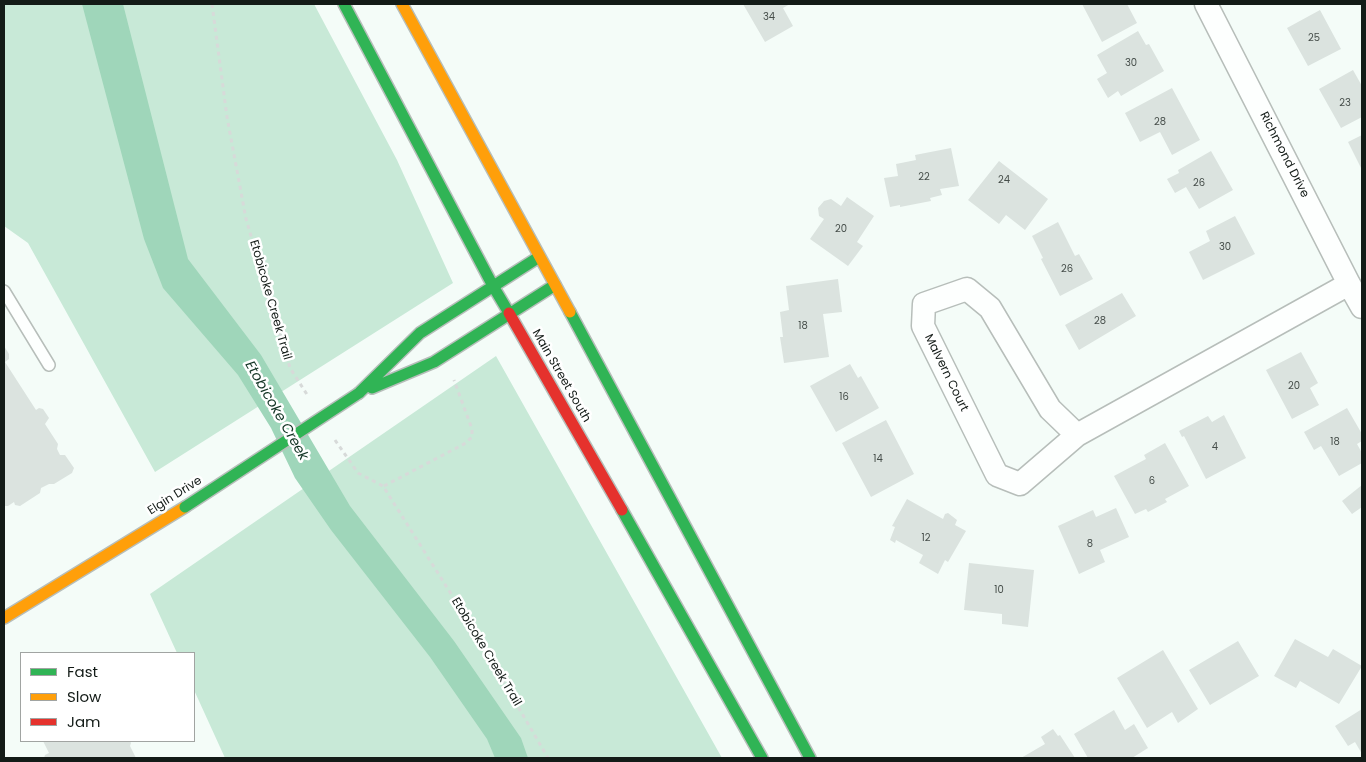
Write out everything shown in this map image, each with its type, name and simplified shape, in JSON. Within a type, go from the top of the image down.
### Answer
[{"type":"main road","name":"Main Street South","points":[[344,4],[493,286],[762,758]]},
{"type":"main road","points":[[402,4],[810,758]]},
{"type":"main road","name":"Elgin Drive","points":[[359,393],[420,333],[539,257]]},
{"type":"main road","name":"Elgin Drive","points":[[4,618],[185,507],[359,393],[434,362],[510,315],[555,284]]},
{"type":"street","name":"Richmond Drive","points":[[1206,4],[1362,307]]},
{"type":"street","name":"Malvern Court","points":[[1077,435],[1050,409],[990,308],[967,289],[924,304],[923,326],[997,475],[1020,484],[1077,435],[1349,284]]},
{"type":"lane","points":[[4,292],[49,365]]},
{"type":"path","name":"Etobicoke Creek Trail","points":[[212,4],[227,117],[246,218],[290,368],[310,400]]},
{"type":"path","points":[[330,432],[358,473],[384,486],[464,444],[472,437],[472,429],[452,372]]},
{"type":"path","name":"Etobicoke Creek Trail","points":[[384,486],[465,616],[548,758]]},
{"type":"shaded area","points":[[4,4],[314,4],[397,160],[453,283],[155,472],[28,243],[4,226]]},
{"type":"shaded area","points":[[496,356],[722,758],[225,758],[195,692],[195,652],[177,652],[150,594]]},
{"type":"water","name":"Etobicoke Creek","points":[[82,4],[123,4],[188,259],[261,355],[350,506],[454,641],[521,738],[528,758],[495,758],[487,739],[430,657],[331,530],[295,478],[271,428],[238,375],[163,288],[144,239]]},
{"type":"building","points":[[743,4],[790,4],[783,8],[793,26],[765,42]]},
{"type":"building","points":[[1082,4],[1127,4],[1137,23],[1102,42]]},
{"type":"building","points":[[1320,10],[1341,49],[1308,66],[1287,28]]},
{"type":"building","points":[[1138,31],[1146,45],[1149,44],[1164,71],[1121,96],[1118,91],[1108,98],[1097,79],[1107,73],[1097,55]]},
{"type":"building","points":[[1353,70],[1362,86],[1362,117],[1341,128],[1319,89]]},
{"type":"building","points":[[1172,88],[1200,140],[1172,155],[1160,132],[1140,142],[1125,113]]},
{"type":"building","points":[[1362,135],[1362,170],[1348,142]]},
{"type":"building","points":[[951,148],[959,186],[940,189],[942,195],[930,198],[931,201],[890,207],[884,178],[898,176],[896,164],[916,160],[915,155]]},
{"type":"building","points":[[1211,151],[1233,190],[1199,209],[1186,187],[1175,193],[1167,179],[1179,173],[1178,170]]},
{"type":"building","points":[[999,161],[1048,199],[1025,230],[1006,215],[999,224],[968,200]]},
{"type":"building","points":[[847,197],[874,216],[857,242],[863,246],[848,266],[810,239],[824,219],[819,216],[818,208],[824,201],[831,199],[841,206]]},
{"type":"building","points":[[1235,216],[1255,254],[1203,280],[1189,252],[1210,241],[1206,231]]},
{"type":"building","points":[[1058,222],[1075,256],[1079,254],[1093,279],[1060,296],[1041,259],[1043,258],[1032,236]]},
{"type":"building","points":[[838,279],[842,312],[823,314],[829,357],[784,363],[780,337],[783,337],[780,312],[789,310],[786,286]]},
{"type":"building","points":[[1122,293],[1136,316],[1079,350],[1065,325]]},
{"type":"building","points":[[4,346],[9,354],[9,359],[5,362],[36,410],[39,408],[43,409],[49,418],[45,424],[58,444],[57,449],[60,455],[65,455],[74,468],[72,473],[54,484],[41,488],[40,493],[20,506],[15,505],[14,502],[4,506]]},
{"type":"building","points":[[1301,352],[1318,383],[1310,388],[1319,405],[1292,419],[1266,370]]},
{"type":"building","points":[[850,364],[858,378],[861,376],[879,408],[836,432],[810,386]]},
{"type":"building","points":[[1347,408],[1362,434],[1362,441],[1357,444],[1362,453],[1362,463],[1339,476],[1321,446],[1314,450],[1304,432]]},
{"type":"building","points":[[1224,415],[1246,458],[1206,479],[1184,436],[1182,437],[1179,431],[1208,416],[1212,422]]},
{"type":"building","points":[[886,420],[914,474],[871,497],[842,443]]},
{"type":"building","points":[[1165,443],[1189,486],[1165,499],[1167,502],[1148,512],[1146,509],[1135,514],[1114,476],[1146,459],[1144,455]]},
{"type":"building","points":[[1362,485],[1362,507],[1352,514],[1342,501]]},
{"type":"building","points":[[907,499],[943,519],[945,514],[948,513],[957,520],[955,525],[966,531],[948,562],[945,560],[938,574],[919,563],[923,555],[896,540],[895,543],[890,540],[895,527],[892,526]]},
{"type":"building","points":[[1116,508],[1129,537],[1100,550],[1105,562],[1079,574],[1058,526],[1093,510],[1096,517]]},
{"type":"building","points":[[969,563],[1034,570],[1028,627],[1002,624],[1002,614],[964,610]]},
{"type":"building","points":[[1295,639],[1328,657],[1333,649],[1362,666],[1339,704],[1300,681],[1296,688],[1274,676]]},
{"type":"building","points":[[1238,641],[1259,676],[1210,705],[1189,670]]},
{"type":"building","points":[[1163,650],[1198,709],[1178,723],[1172,712],[1147,728],[1117,678]]},
{"type":"building","points":[[1362,709],[1362,754],[1355,742],[1348,746],[1335,726]]},
{"type":"building","points":[[1114,710],[1125,730],[1134,724],[1148,748],[1132,758],[1088,758],[1074,734]]},
{"type":"building","points":[[1053,729],[1058,736],[1060,735],[1075,758],[1021,758],[1045,744],[1041,737]]},
{"type":"building","points":[[44,742],[130,742],[130,746],[136,758],[44,758],[49,753]]},
{"type":"traffic: fast","points":[[344,4],[509,313]]},
{"type":"traffic: fast","points":[[359,393],[420,333],[539,257]]},
{"type":"traffic: fast","points":[[372,388],[434,362],[555,285]]},
{"type":"traffic: fast","points":[[570,312],[810,758]]},
{"type":"traffic: fast","points":[[185,507],[359,393]]},
{"type":"traffic: fast","points":[[622,510],[762,758]]},
{"type":"traffic: slow","points":[[402,4],[570,312]]},
{"type":"traffic: slow","points":[[4,618],[185,507]]},
{"type":"traffic: jam","points":[[509,313],[622,510]]}]
